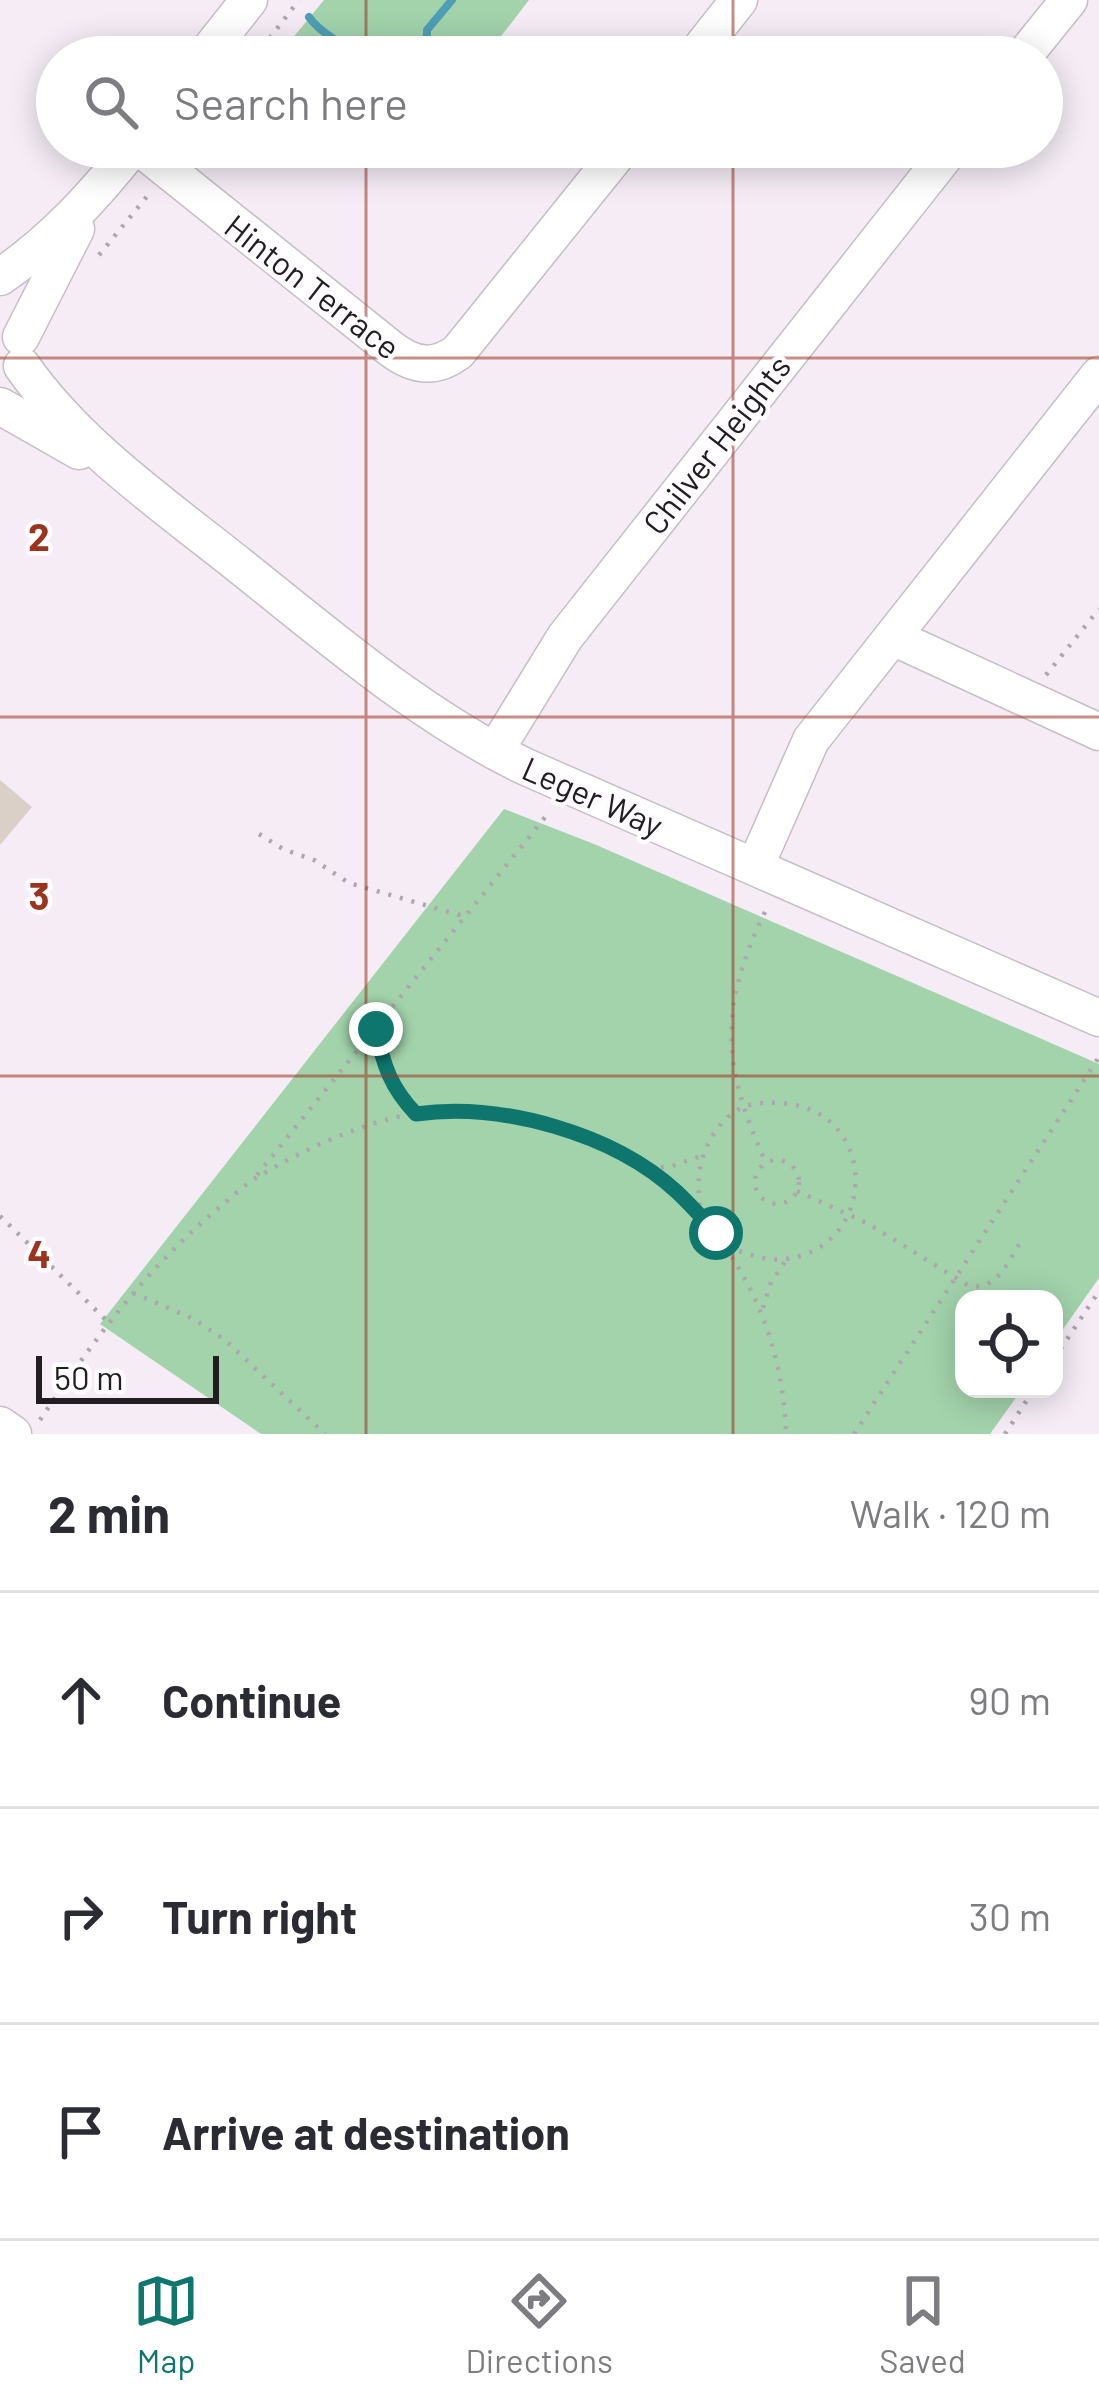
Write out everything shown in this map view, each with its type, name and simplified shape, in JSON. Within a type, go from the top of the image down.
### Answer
[{"type":"street","points":[[221,36],[249,0]]},
{"type":"street","points":[[711,36],[739,0]]},
{"type":"street","points":[[1041,36],[1069,0]]},
{"type":"street","points":[[0,278],[39,251],[118,168]]},
{"type":"street","name":"Hinton Terrace","points":[[163,168],[404,359],[422,365],[443,364],[458,352],[606,168]]},
{"type":"street","name":"Chilver Heights","points":[[495,751],[565,637],[935,168]]},
{"type":"street","points":[[0,402],[16,381],[14,338],[92,199]]},
{"type":"street","name":"Leger Way","points":[[14,338],[51,405],[140,486],[371,670],[495,751],[1099,1018]]},
{"type":"street","points":[[755,867],[811,740],[1099,375]]},
{"type":"street","name":"Leger Way","points":[[0,402],[140,486]]},
{"type":"street","points":[[895,638],[1099,732]]},
{"type":"street","points":[[0,1425],[27,1427]]},
{"type":"path","points":[[271,36],[299,0]]},
{"type":"path","points":[[96,259],[150,192]]},
{"type":"path","points":[[1043,679],[1099,609]]},
{"type":"path","points":[[254,1179],[545,816]]},
{"type":"path","points":[[259,834],[349,883],[464,916]]},
{"type":"path","points":[[765,912],[734,993],[731,1049],[740,1106],[766,1163]]},
{"type":"path","points":[[376,1029],[390,1081],[416,1114]]},
{"type":"path","points":[[854,1434],[1099,1057]]},
{"type":"path","points":[[702,1219],[696,1190],[701,1156],[718,1127],[740,1106],[785,1102],[811,1110],[839,1128],[852,1150],[858,1185],[849,1215],[834,1236],[787,1259],[758,1257],[723,1245]]},
{"type":"path","points":[[27,1427],[169,1250],[254,1179],[341,1134],[444,1110],[496,1113],[569,1130],[646,1169],[675,1190],[723,1245],[762,1310],[776,1347],[786,1434]]},
{"type":"path","points":[[646,1169],[701,1156]]},
{"type":"path","points":[[780,1160],[792,1166],[799,1178],[797,1191],[781,1203],[762,1198],[755,1179],[766,1163],[780,1160]]},
{"type":"path","points":[[797,1191],[978,1288],[992,1284],[1020,1244]]},
{"type":"path","points":[[0,1216],[109,1323]]},
{"type":"path","points":[[762,1310],[771,1282],[787,1259]]},
{"type":"path","points":[[1063,1345],[1099,1291]]},
{"type":"path","points":[[133,1294],[194,1319],[226,1341],[325,1434]]},
{"type":"path","points":[[1005,1434],[1028,1398]]},
{"type":"green space","points":[[324,0],[529,0],[501,36],[294,36]]},
{"type":"green space","points":[[504,809],[1099,1064],[1099,1278],[1063,1329],[1063,1290],[955,1290],[955,1398],[1016,1398],[990,1434],[261,1434],[100,1324]]},
{"type":"building","points":[[0,780],[32,807],[0,845]]},
{"type":"waterway","points":[[427,36],[452,0]]},
{"type":"waterway","points":[[309,17],[330,36]]},
{"type":"route","points":[[376,1029],[384,1069],[395,1092],[416,1114],[444,1110],[496,1113],[569,1130],[642,1166],[675,1190],[716,1233]]}]
